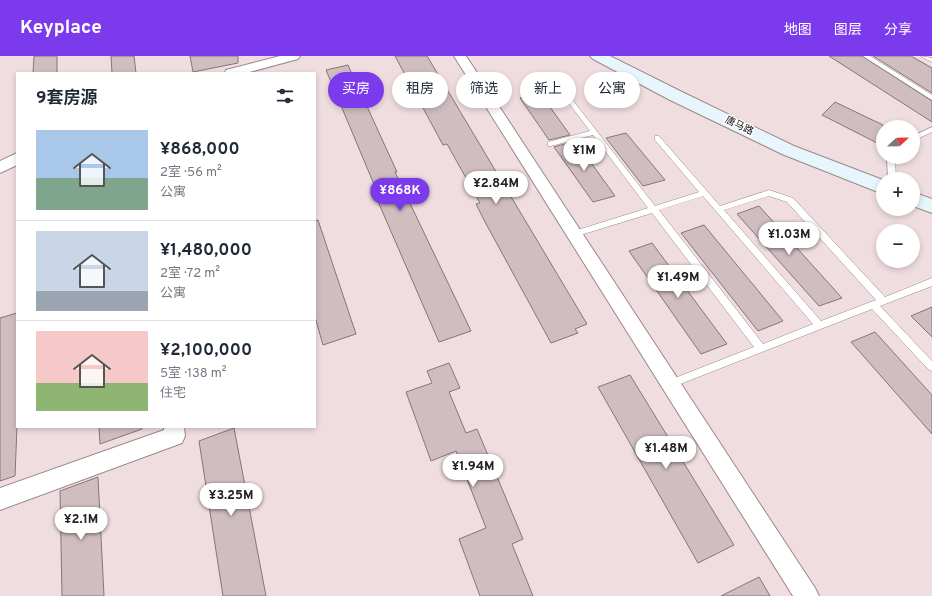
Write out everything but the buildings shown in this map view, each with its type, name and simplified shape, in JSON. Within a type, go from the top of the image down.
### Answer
[{"type":"main road","name":"唐马路","points":[[598,56],[676,96],[788,150],[876,184]]},
{"type":"main road","points":[[920,202],[932,206]]},
{"type":"street","points":[[234,72],[294,56]]},
{"type":"street","points":[[460,56],[807,596]]},
{"type":"street","points":[[0,168],[16,159]]},
{"type":"street","points":[[0,499],[175,436],[174,428]]},
{"type":"lane","points":[[866,56],[932,98]]},
{"type":"lane","points":[[924,56],[932,60]]},
{"type":"lane","points":[[576,108],[761,349]]},
{"type":"lane","points":[[920,135],[932,129]]},
{"type":"lane","points":[[551,144],[594,132]]},
{"type":"lane","points":[[658,138],[820,326]]},
{"type":"lane","points":[[574,234],[705,193]]},
{"type":"lane","points":[[719,209],[769,193],[790,200],[883,301]]},
{"type":"lane","points":[[670,384],[932,282]]},
{"type":"lane","points":[[873,305],[932,367]]}]
